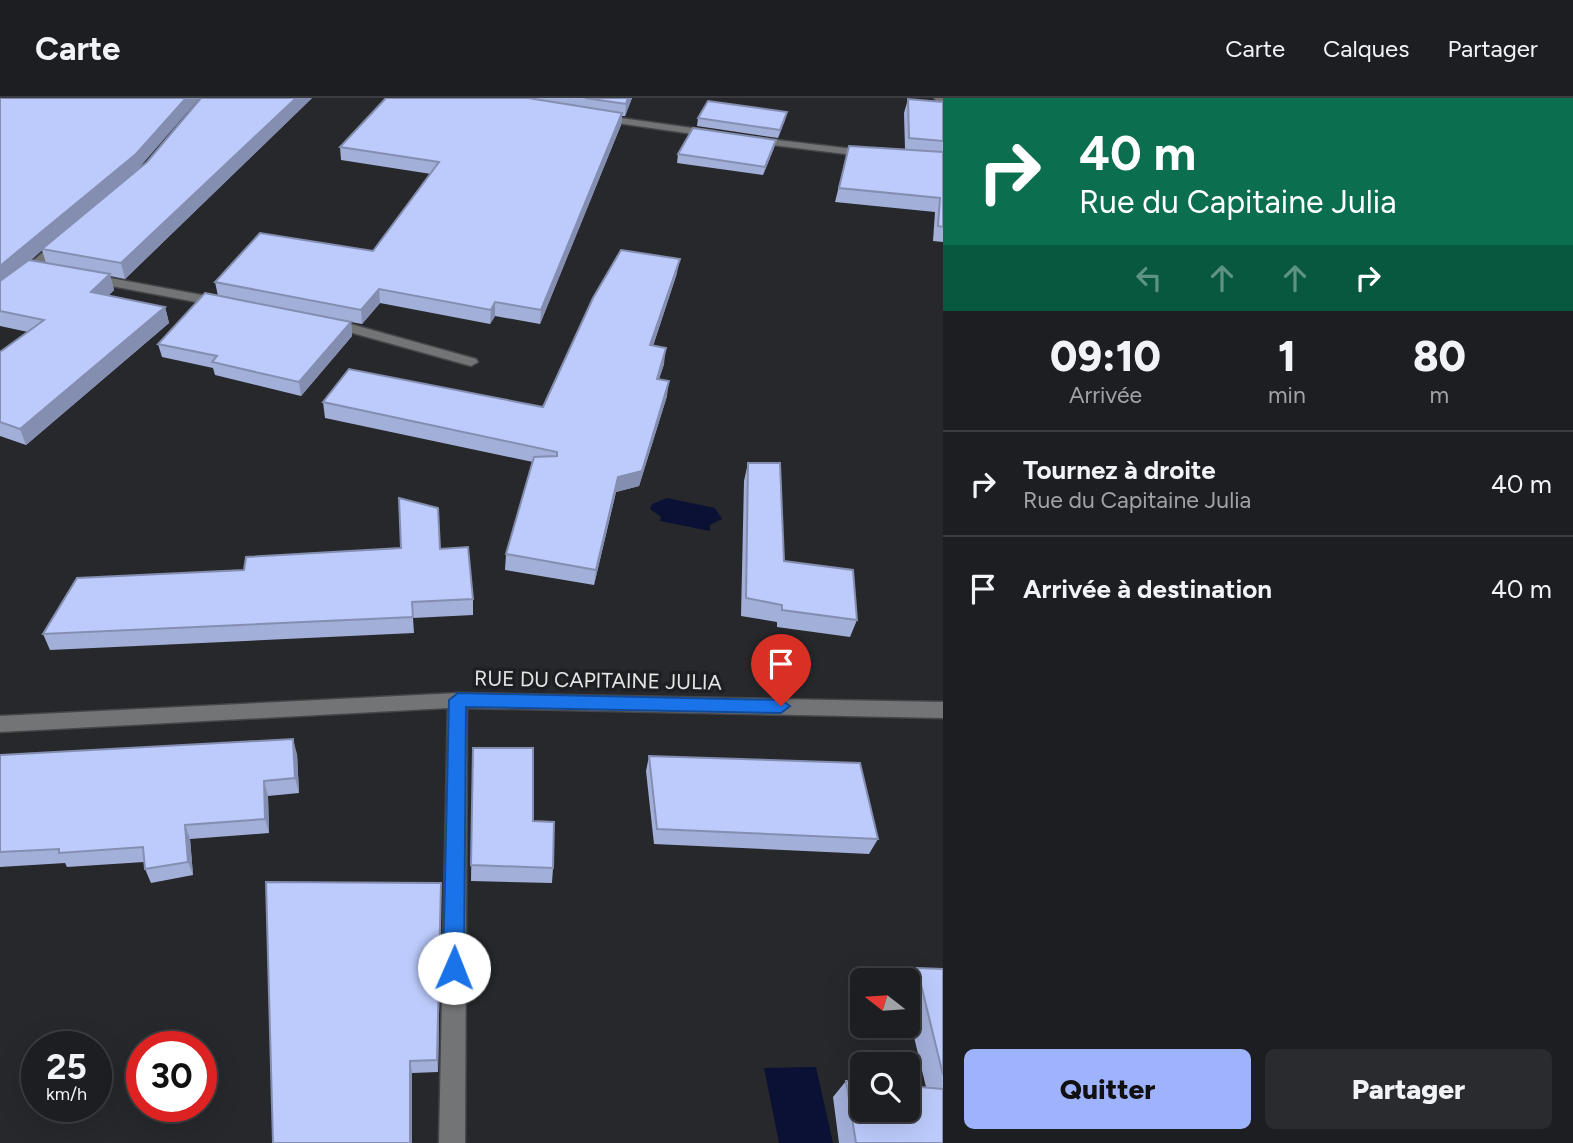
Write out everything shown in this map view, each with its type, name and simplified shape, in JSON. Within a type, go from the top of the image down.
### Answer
[{"type":"street","points":[[581,115],[729,136]]},
{"type":"street","points":[[743,138],[877,155]]},
{"type":"street","points":[[0,294],[40,269],[74,233]]},
{"type":"street","points":[[73,275],[232,304]]},
{"type":"street","points":[[311,319],[471,362]]},
{"type":"street","points":[[452,1143],[458,700]]},
{"type":"street","name":"RUE DU CAPITAINE JULIA","points":[[0,724],[458,700],[943,710]]},
{"type":"shaded area","points":[[667,498],[715,508],[722,519],[710,525],[710,531],[660,521],[661,517],[650,509],[652,504]]},
{"type":"shaded area","points":[[816,1067],[833,1143],[779,1143],[764,1068]]},
{"type":"building","points":[[0,98],[186,98],[136,154],[0,266]]},
{"type":"building","points":[[201,98],[296,98],[121,263],[42,249],[147,162]]},
{"type":"building","points":[[386,98],[528,98],[622,113],[541,310],[495,302],[491,310],[379,289],[361,310],[215,282],[260,233],[373,251],[439,162],[340,147]]},
{"type":"building","points":[[585,98],[628,98],[626,104]]},
{"type":"building","points":[[908,99],[943,102],[943,141],[909,138]]},
{"type":"building","points":[[708,101],[787,112],[780,130],[698,118]]},
{"type":"building","points":[[693,128],[776,140],[765,167],[678,154]]},
{"type":"building","points":[[849,146],[943,152],[943,227],[938,226],[940,198],[839,188]]},
{"type":"building","points":[[621,250],[680,259],[650,345],[666,348],[657,379],[669,381],[642,471],[618,477],[596,570],[506,554],[534,457],[557,456],[557,452],[323,402],[349,369],[543,407],[593,298]]},
{"type":"building","points":[[29,260],[110,274],[91,292],[165,307],[20,429],[0,422],[0,352],[44,320],[0,311],[0,281]]},
{"type":"building","points":[[205,293],[351,322],[299,382],[212,362],[217,356],[158,344]]},
{"type":"building","points":[[748,463],[780,463],[784,561],[853,570],[857,620],[782,610],[782,605],[746,598]]},
{"type":"building","points":[[399,498],[438,508],[440,549],[468,547],[473,599],[412,602],[413,617],[43,634],[77,578],[244,570],[246,557],[401,548]]},
{"type":"building","points":[[293,739],[295,778],[264,781],[265,819],[185,825],[188,862],[145,869],[143,847],[59,853],[59,849],[0,852],[0,755]]},
{"type":"building","points":[[473,748],[533,748],[533,821],[554,822],[553,868],[471,865]]},
{"type":"building","points":[[649,756],[860,763],[878,839],[657,829]]},
{"type":"building","points":[[266,882],[441,883],[437,1060],[410,1061],[410,1143],[273,1143]]},
{"type":"building","points":[[920,968],[943,969],[943,1075],[920,980]]},
{"type":"building","points":[[846,1081],[850,1081],[850,1106]]},
{"type":"building","points":[[920,1087],[943,1089],[943,1143],[856,1143],[853,1122],[920,1122]]},
{"type":"route","points":[[454,968],[458,700],[781,706]]}]
